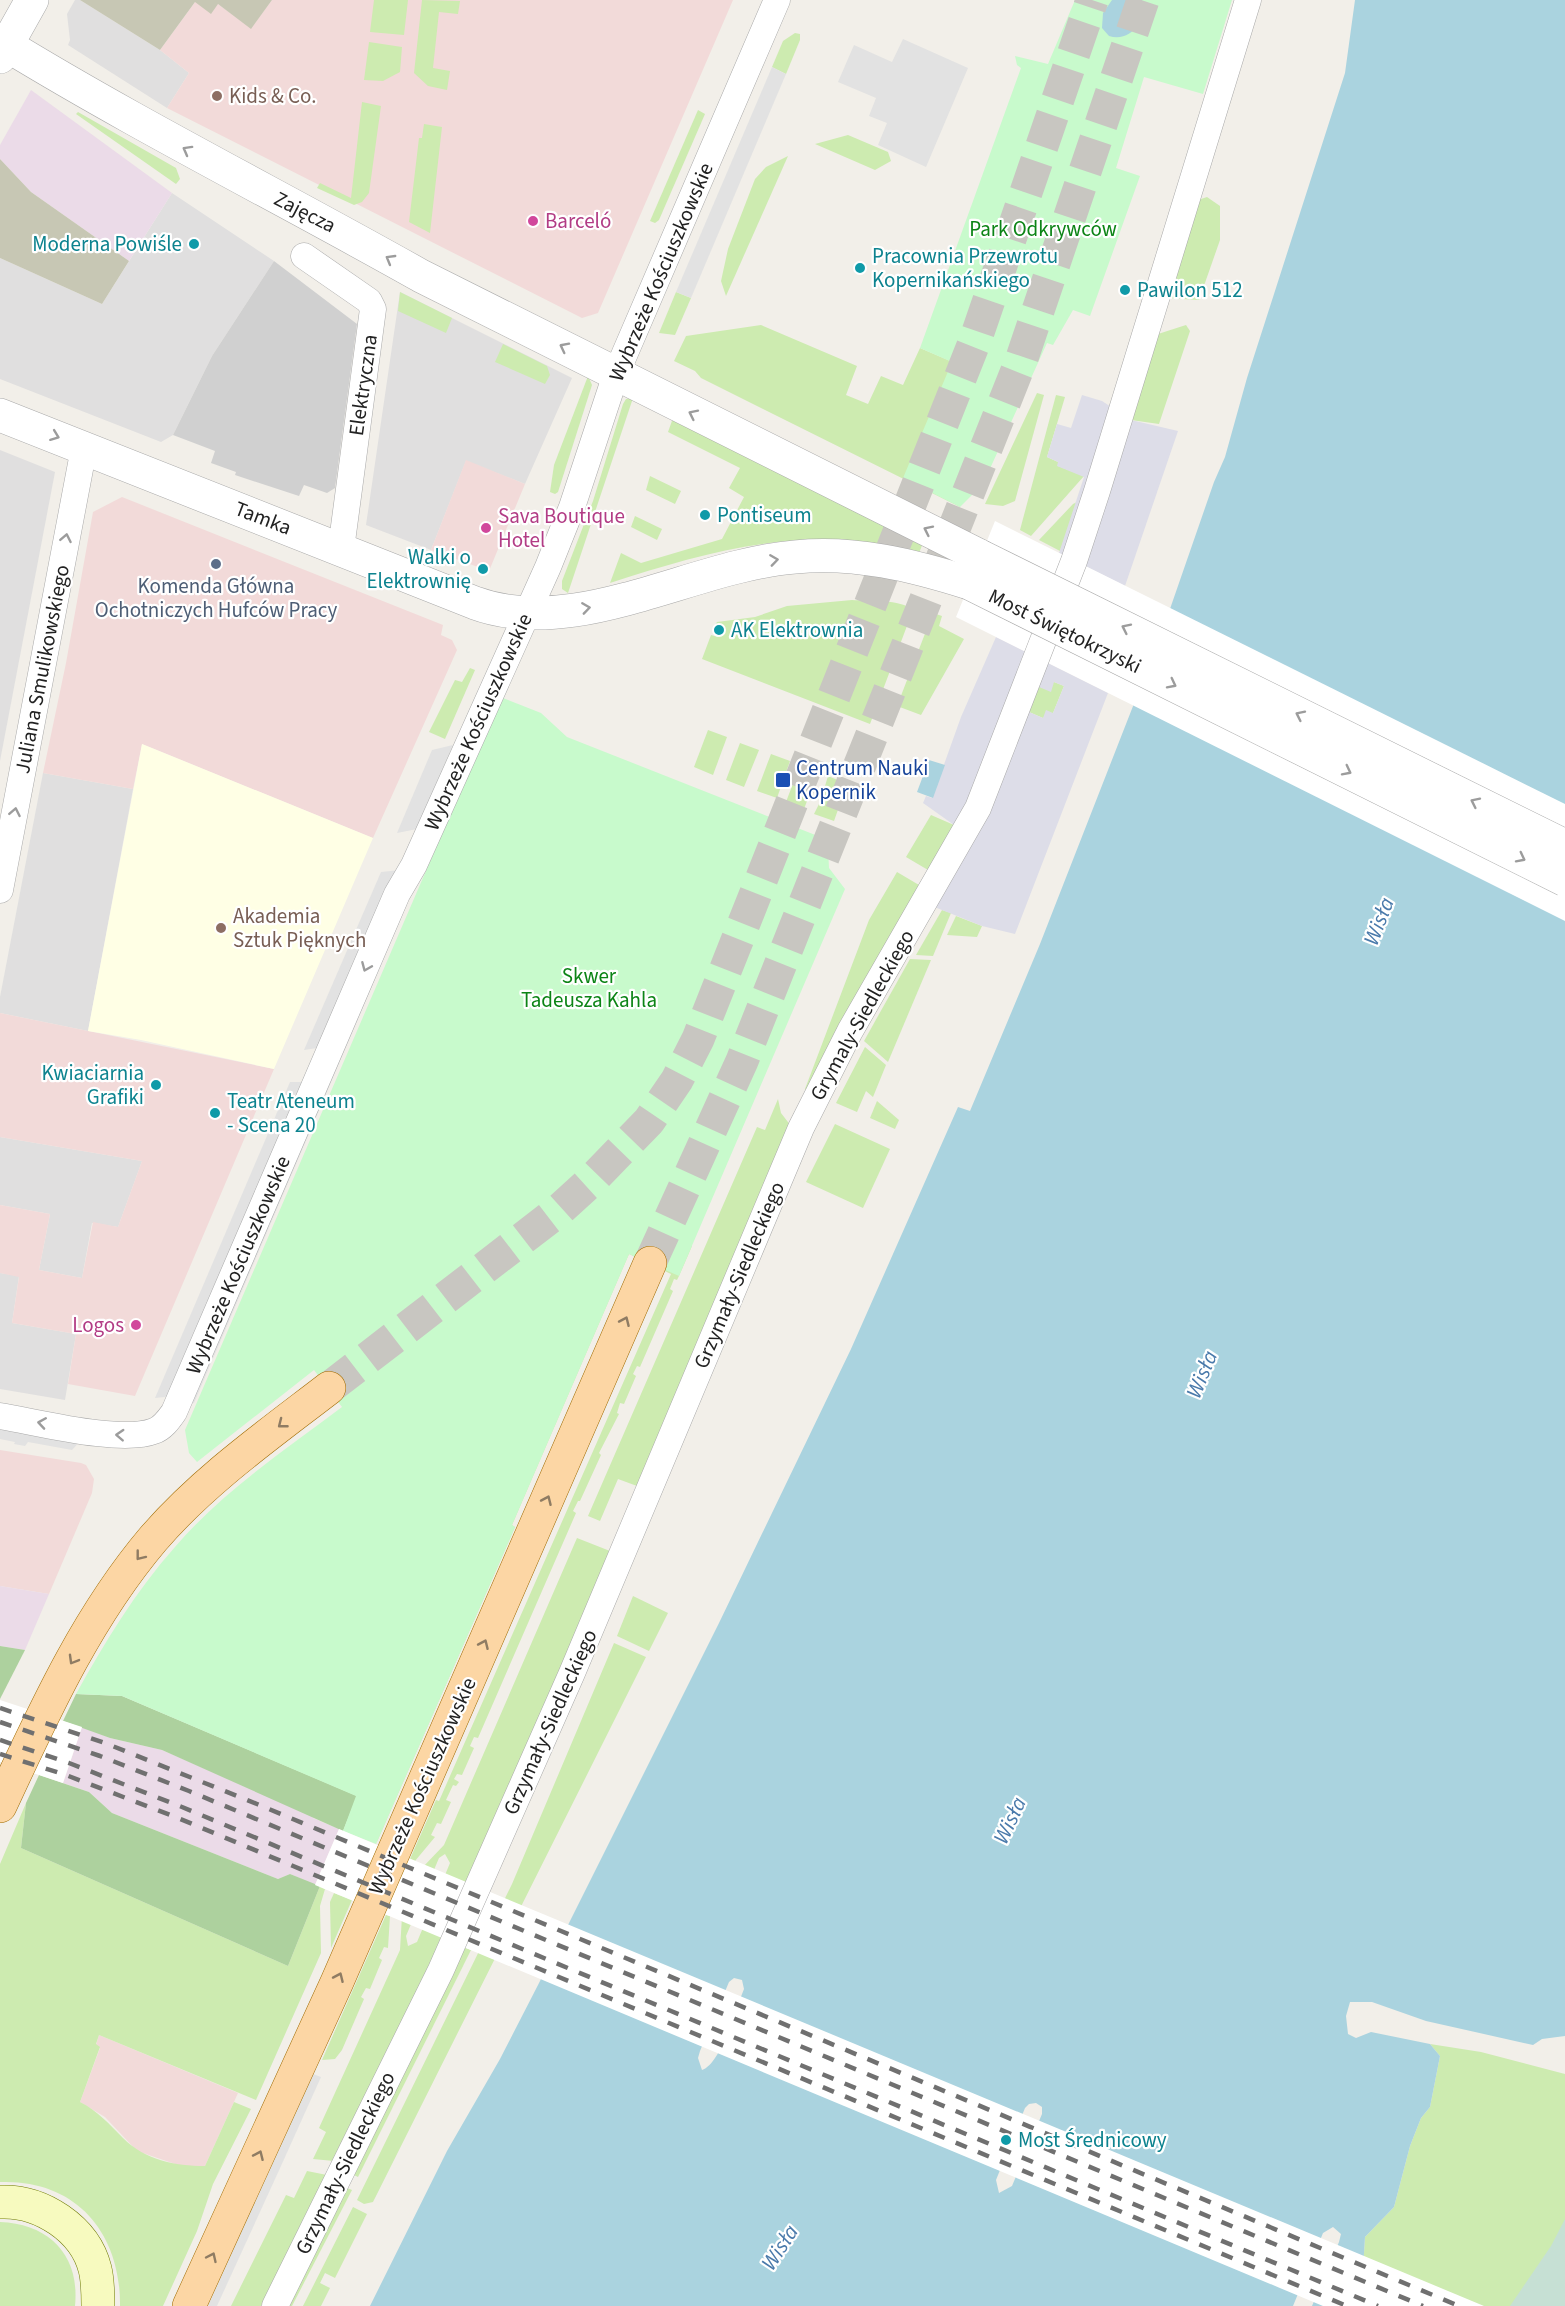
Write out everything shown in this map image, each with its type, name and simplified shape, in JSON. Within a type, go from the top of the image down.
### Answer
[{"type":"main road","name":"Wybrzeże Kościuszkowskie","points":[[189,2306],[337,1982],[650,1263]]},
{"type":"main road","points":[[0,1806],[54,1692],[102,1609],[135,1562],[154,1538],[211,1483],[329,1388]]},
{"type":"main road","points":[[0,2202],[40,2208],[72,2230],[84,2244],[95,2267],[98,2306]]},
{"type":"street","points":[[2,48],[32,0]]},
{"type":"street","name":"Wybrzeże Kościuszkowskie","points":[[0,1416],[118,1436],[155,1431],[166,1423],[181,1399],[397,894],[414,865],[527,613],[572,507],[616,374],[777,0]]},
{"type":"street","name":"Grymaly-Siedleckiego","points":[[801,1128],[850,1031],[978,808],[1074,561],[1122,414],[1248,0]]},
{"type":"street","name":"Zajęcza","points":[[2,48],[238,178],[336,227],[421,276],[616,374]]},
{"type":"street","name":"Elektryczna","points":[[304,256],[369,301],[373,309],[341,549]]},
{"type":"street","name":"Most Świętokrzyski","points":[[616,374],[975,570],[1565,880]]},
{"type":"street","name":"Tamka","points":[[0,415],[485,607],[503,612],[527,613]]},
{"type":"street","name":"Juliana Smulikowskiego","points":[[0,890],[84,448]]},
{"type":"street","name":"Most Świętokrzyski","points":[[527,613],[594,607],[743,565],[795,556],[873,559],[975,570],[1565,846]]},
{"type":"street","name":"Grzymały-Siedleckiego","points":[[275,2306],[441,1970],[572,1673],[801,1128]]},
{"type":"shaded area","points":[[75,0],[80,0],[160,50],[189,73],[167,108],[68,45],[70,40],[67,14]]},
{"type":"shaded area","points":[[80,0],[272,0],[251,29],[218,4],[211,14],[195,2],[160,50]]},
{"type":"shaded area","points":[[272,0],[733,0],[598,313],[582,318],[167,108],[189,73],[160,50],[195,2],[218,4],[251,28]]},
{"type":"shaded area","points":[[903,39],[968,68],[926,167],[878,145],[887,123],[869,116],[876,98],[838,82],[854,45],[892,62]]},
{"type":"shaded area","points":[[772,67],[786,74],[691,298],[676,292]]},
{"type":"shaded area","points":[[31,90],[172,193],[129,261],[31,192],[0,159],[0,145]]},
{"type":"shaded area","points":[[0,159],[31,192],[129,261],[102,304],[0,258]]},
{"type":"shaded area","points":[[172,193],[274,261],[212,356],[173,435],[161,442],[0,379],[0,258],[102,304]]},
{"type":"shaded area","points":[[274,261],[357,324],[335,488],[327,493],[304,485],[299,496],[235,475],[236,472],[211,463],[215,451],[173,435],[212,356]]},
{"type":"shaded area","points":[[400,292],[572,378],[525,484],[466,461],[431,550],[366,525]]},
{"type":"shaded area","points":[[1082,395],[1102,401],[1131,420],[1178,431],[1125,586],[1059,553],[1084,477],[1057,466],[1058,462],[1047,457],[1057,424],[1071,428]]},
{"type":"shaded area","points":[[0,450],[55,472],[0,761]]},
{"type":"shaded area","points":[[466,460],[525,484],[489,571],[431,550]]},
{"type":"shaded area","points":[[122,497],[443,625],[441,635],[452,640],[457,650],[373,838],[142,744],[133,789],[43,773],[66,663],[93,512]]},
{"type":"shaded area","points":[[996,637],[1108,693],[1015,934],[982,926],[912,898],[954,825],[923,803],[926,796],[932,798],[961,717]],"holes":[[[1054,682],[1064,686],[1053,713],[1046,710],[1043,718],[1029,712],[1039,687],[1051,692]]]},
{"type":"shaded area","name":"Akademia Sztuk Pięknych","points":[[142,744],[373,838],[274,1069],[88,1031]]},
{"type":"shaded area","points":[[453,745],[417,829],[397,833],[432,750]]},
{"type":"shaded area","points":[[43,773],[133,789],[88,1031],[0,1013],[0,997]]},
{"type":"shaded area","points":[[400,870],[324,1047],[304,1050],[381,872]]},
{"type":"shaded area","points":[[402,899],[408,902],[194,1403],[186,1404]]},
{"type":"shaded area","points":[[0,1013],[274,1069],[135,1396],[68,1384],[76,1334],[12,1323],[19,1277],[0,1273],[0,1205],[50,1214],[39,1270],[82,1278],[93,1222],[118,1227],[142,1161],[0,1137]]},
{"type":"shaded area","points":[[290,1082],[308,1082],[174,1396],[155,1398]]},
{"type":"shaded area","points":[[0,1137],[142,1161],[118,1227],[92,1223],[82,1278],[39,1270],[50,1214],[0,1205]]},
{"type":"shaded area","points":[[0,1273],[19,1276],[12,1323],[76,1334],[65,1400],[0,1389]]},
{"type":"shaded area","points":[[0,1422],[85,1436],[72,1450],[28,1442],[25,1446],[0,1439]]},
{"type":"shaded area","points":[[0,1450],[81,1463],[86,1465],[94,1479],[92,1493],[49,1594],[0,1586]]},
{"type":"shaded area","points":[[0,1586],[49,1594],[25,1650],[0,1646]]},
{"type":"shaded area","points":[[82,1727],[110,1738],[162,1750],[339,1829],[315,1885],[290,1874],[278,1879],[112,1813],[89,1792],[63,1783]]},
{"type":"shaded area","points":[[99,2035],[238,2093],[205,2166],[181,2166],[137,2151],[105,2117],[80,2102],[100,2048],[96,2045]]},
{"type":"shaded area","points":[[313,2074],[321,2077],[281,2166],[217,2306],[208,2306]]},
{"type":"shaded area","points":[[1565,2219],[1565,2306],[1510,2306],[1551,2246]]},
{"type":"green space","points":[[374,0],[408,0],[404,35],[370,32]]},
{"type":"green space","points":[[422,0],[460,1],[458,14],[439,12],[433,68],[450,71],[447,90],[428,86],[414,73]]},
{"type":"green space","name":"Park Odkrywców","points":[[1075,0],[1232,0],[1203,94],[1144,77],[1116,168],[1140,176],[1090,316],[1073,310],[1053,345],[1047,343],[983,484],[960,507],[903,478],[952,362],[920,348],[1021,68],[1017,65],[1015,56],[1048,64]]},
{"type":"green space","points":[[795,33],[800,34],[800,40],[786,74],[772,67],[783,41]]},
{"type":"green space","points":[[369,42],[402,47],[400,72],[383,81],[364,80]]},
{"type":"green space","points":[[362,102],[381,106],[369,193],[362,202],[354,205],[317,188],[320,183],[351,198]]},
{"type":"green space","points":[[698,110],[705,114],[659,220],[655,223],[650,221]]},
{"type":"green space","points":[[78,112],[176,168],[180,179],[176,184],[76,114]]},
{"type":"green space","points":[[424,124],[442,127],[430,233],[409,222],[419,138],[422,138]]},
{"type":"green space","points":[[848,135],[888,152],[891,161],[875,170],[815,144]]},
{"type":"green space","points":[[788,156],[726,296],[721,281],[728,249],[755,179],[766,167]]},
{"type":"green space","points":[[1207,197],[1220,206],[1220,240],[1199,300],[1168,298],[1198,200]]},
{"type":"green space","points":[[400,292],[452,318],[446,333],[398,311]]},
{"type":"green space","points":[[676,292],[691,298],[675,335],[659,333]]},
{"type":"green space","points":[[761,325],[857,366],[846,395],[868,404],[881,376],[903,385],[920,348],[955,363],[960,507],[701,378],[695,371],[674,361],[686,336]]},
{"type":"green space","points":[[1186,325],[1190,331],[1159,424],[1131,420],[1158,334]]},
{"type":"green space","points":[[503,344],[547,366],[550,375],[545,384],[495,362]]},
{"type":"green space","points":[[588,376],[592,385],[558,492],[555,494],[550,492],[554,465]]},
{"type":"green space","points":[[1037,393],[1044,395],[1015,501],[1003,506],[985,504]]},
{"type":"green space","points":[[1056,395],[1065,397],[1047,457],[1058,462],[1058,466],[1084,476],[1031,536],[1020,530]]},
{"type":"green space","points":[[633,398],[568,593],[562,589],[562,581],[593,501],[623,404],[626,399]]},
{"type":"green space","points":[[673,418],[923,543],[919,553],[842,540],[782,542],[753,545],[696,557],[610,583],[621,553],[641,563],[722,539],[744,497],[729,488],[740,468],[668,432]]},
{"type":"green space","points":[[650,476],[681,491],[675,504],[646,490]]},
{"type":"green space","points":[[1077,502],[1060,551],[1039,540],[1073,504]]},
{"type":"green space","points":[[635,516],[662,529],[657,540],[631,527]]},
{"type":"green space","points":[[852,600],[892,602],[913,610],[870,724],[702,659],[711,635],[718,637],[722,629],[715,625],[717,622],[755,617],[787,606]]},
{"type":"green space","points":[[933,613],[942,616],[939,626],[964,639],[921,715],[897,706]]},
{"type":"green space","points":[[470,668],[475,670],[445,739],[429,732],[455,680],[462,682]]},
{"type":"green space","points":[[1054,682],[1064,686],[1053,713],[1043,718],[1029,712],[1039,687]]},
{"type":"green space","name":"Skwer Tadeusza Kahla","points":[[503,698],[541,713],[567,737],[823,838],[828,848],[829,868],[845,889],[679,1276],[629,1254],[512,1525],[515,1527],[376,1844],[343,1831],[356,1796],[122,1696],[76,1694],[134,1600],[160,1564],[193,1527],[255,1472],[342,1407],[314,1370],[197,1462],[189,1453],[185,1430],[466,778]]},
{"type":"green space","points":[[708,730],[727,737],[713,775],[694,767]]},
{"type":"green space","points":[[740,743],[759,750],[744,787],[726,780]]},
{"type":"green space","points":[[771,754],[790,761],[777,798],[757,791]]},
{"type":"green space","points":[[800,765],[818,772],[804,809],[786,802]]},
{"type":"green space","points":[[828,776],[847,784],[834,821],[814,814],[827,788],[825,786]]},
{"type":"green space","points":[[931,815],[954,825],[928,870],[906,857]]},
{"type":"green space","points":[[897,872],[919,885],[861,988],[808,1091],[805,1089],[869,920]]},
{"type":"green space","points":[[942,910],[951,913],[933,956],[916,955]]},
{"type":"green space","points":[[956,916],[982,926],[977,937],[947,935]]},
{"type":"green space","points":[[910,959],[931,960],[888,1062],[864,1041]]},
{"type":"green space","points":[[865,1047],[886,1065],[873,1097],[866,1091],[857,1112],[836,1103]]},
{"type":"green space","points":[[778,1099],[781,1113],[791,1126],[637,1486],[618,1479],[600,1521],[588,1516],[757,1127],[765,1130]]},
{"type":"green space","points":[[877,1101],[899,1120],[895,1129],[870,1118]]},
{"type":"green space","points":[[835,1124],[890,1149],[863,1208],[806,1182]]},
{"type":"green space","points":[[692,1246],[677,1280],[674,1279],[670,1289],[673,1291],[640,1367],[637,1366],[633,1374],[636,1376],[624,1404],[620,1403],[617,1413],[619,1414],[599,1453],[601,1455],[580,1501],[573,1511],[576,1513],[478,1738],[474,1737],[470,1746],[474,1748],[462,1775],[457,1774],[454,1779],[459,1782],[456,1786],[453,1785],[446,1800],[451,1802],[441,1824],[437,1823],[431,1835],[435,1837],[415,1861],[410,1859],[436,1800],[439,1801],[671,1274],[629,1254],[512,1525],[515,1527],[376,1844],[518,1263]]},
{"type":"green space","points":[[577,1538],[610,1551],[533,1737],[441,1941],[334,2161],[313,2159],[326,2132],[319,2128],[400,1950],[402,1916],[422,1868],[444,1845]],"holes":[[[445,1854],[450,1863],[417,1942],[408,1946],[406,1936],[439,1858]]]},
{"type":"green space","points":[[633,1596],[668,1613],[649,1651],[617,1636]]},
{"type":"green space","points":[[614,1643],[646,1657],[373,2202],[364,2204],[357,2200],[512,1884]]},
{"type":"green space","points":[[0,1646],[25,1650],[0,1699]]},
{"type":"green space","points":[[76,1694],[122,1696],[357,1796],[343,1831],[162,1750],[110,1738],[63,1721]]},
{"type":"green space","points":[[39,1775],[89,1792],[112,1813],[278,1879],[290,1874],[320,1886],[288,1966],[21,1848],[26,1803]]},
{"type":"green space","points":[[26,1803],[21,1848],[288,1966],[320,1886],[325,1889],[320,1906],[321,1953],[256,2100],[99,2035],[96,2044],[100,2047],[80,2102],[98,2114],[132,2146],[151,2157],[183,2165],[205,2166],[234,2102],[251,2109],[213,2184],[197,2231],[163,2306],[120,2306],[118,2280],[112,2255],[103,2234],[89,2215],[72,2201],[51,2190],[27,2183],[0,2182],[0,1864]]},
{"type":"green space","points":[[334,1893],[352,1900],[331,1948],[330,1902]]},
{"type":"green space","points":[[386,1915],[390,1916],[388,1948],[384,1947],[379,1958],[382,1960],[370,1989],[366,1988],[361,1997],[364,1999],[342,2050],[335,2059],[322,2060]]},
{"type":"green space","points":[[463,1947],[471,1950],[358,2177],[352,2174]]},
{"type":"green space","points":[[1430,2044],[1481,2052],[1565,2074],[1565,2306],[1372,2306],[1363,2269],[1365,2237],[1394,2207],[1410,2146],[1421,2118],[1430,2107],[1440,2056]]},
{"type":"green space","points":[[307,2171],[327,2175],[261,2306],[231,2306],[286,2195],[294,2198]]},
{"type":"green space","points":[[345,2187],[352,2190],[292,2306],[285,2306]]},
{"type":"green space","points":[[353,2207],[367,2214],[335,2278],[325,2273],[320,2283],[330,2288],[321,2306],[303,2306]]},
{"type":"green space","points":[[0,2222],[34,2229],[47,2236],[58,2246],[67,2258],[72,2272],[75,2306],[0,2306]]},
{"type":"water","points":[[1112,0],[1142,0],[1140,22],[1136,28],[1124,36],[1109,36],[1102,28],[1103,13]]},
{"type":"water","name":"Wisła","points":[[1355,0],[1565,0],[1565,2036],[1542,2039],[1533,2045],[1426,2021],[1372,2002],[1350,2002],[1346,2016],[1348,2034],[1356,2038],[1371,2032],[1430,2044],[1440,2056],[1430,2107],[1421,2118],[1410,2146],[1394,2207],[1365,2237],[1363,2269],[1372,2306],[1312,2306],[1339,2242],[1341,2234],[1333,2227],[1323,2233],[1293,2306],[370,2306],[447,2151],[500,2059],[538,1985],[719,1623],[851,1349],[958,1107],[970,1111],[1040,944],[1162,632],[1214,482],[1225,457],[1247,378],[1345,73]],"holes":[[[734,1978],[742,1980],[744,1989],[722,2047],[709,2066],[702,2070],[698,2058],[700,2051],[729,1982]],[[1036,2103],[1042,2107],[1042,2114],[1012,2186],[999,2193],[996,2180],[1025,2108],[1029,2104]]]},
{"type":"water","points":[[929,760],[945,765],[933,798],[917,792]]},
{"type":"pier","points":[[995,521],[1565,804],[1565,921],[956,617]]},
{"type":"pier","points":[[0,1700],[82,1727],[63,1783],[0,1762]]},
{"type":"pier","name":"Most Średnicowy","points":[[339,1829],[1484,2306],[1323,2306],[315,1885]]},
{"type":"tunnel","points":[[329,1388],[557,1212],[590,1182],[649,1121],[677,1080],[698,1039],[976,338],[1092,0]]},
{"type":"tunnel","points":[[650,1263],[742,1061],[1022,358],[1143,0]]},
{"type":"railway","points":[[0,1708],[105,1743],[257,1804],[1459,2306]]},
{"type":"railway","points":[[0,1722],[100,1756],[189,1791],[1423,2306]]},
{"type":"railway","points":[[0,1740],[69,1763],[182,1807],[1378,2306]]},
{"type":"railway","points":[[0,1754],[66,1775],[178,1818],[1347,2306]]},
{"type":"place","name":"Kids & Co.","points":[[217,96]]},
{"type":"place","name":"Barceló","points":[[533,221]]},
{"type":"place","name":"Moderna Powiśle","points":[[194,244]]},
{"type":"place","name":"Pracownia Przewrotu Kopernikańskiego","points":[[860,268]]},
{"type":"place","name":"Pawilon 512","points":[[1125,290]]},
{"type":"place","name":"Pontiseum","points":[[705,515]]},
{"type":"place","name":"Sava Boutique Hotel","points":[[486,528]]},
{"type":"place","name":"Komenda Główna Ochotniczych Hufców Pracy","points":[[216,564]]},
{"type":"place","name":"Walki o Elektrownię","points":[[483,569]]},
{"type":"place","name":"AK Elektrownia","points":[[719,630]]},
{"type":"place","name":"Centrum Nauki Kopernik","points":[[783,780]]},
{"type":"place","name":"Akademia Sztuk Pięknych","points":[[221,928]]},
{"type":"place","name":"Kwiaciarnia Grafiki","points":[[156,1085]]},
{"type":"place","name":"Teatr Ateneum - Scena 20","points":[[215,1113]]},
{"type":"place","name":"Logos","points":[[136,1325]]},
{"type":"place","name":"Most Średnicowy","points":[[1006,2140]]}]
